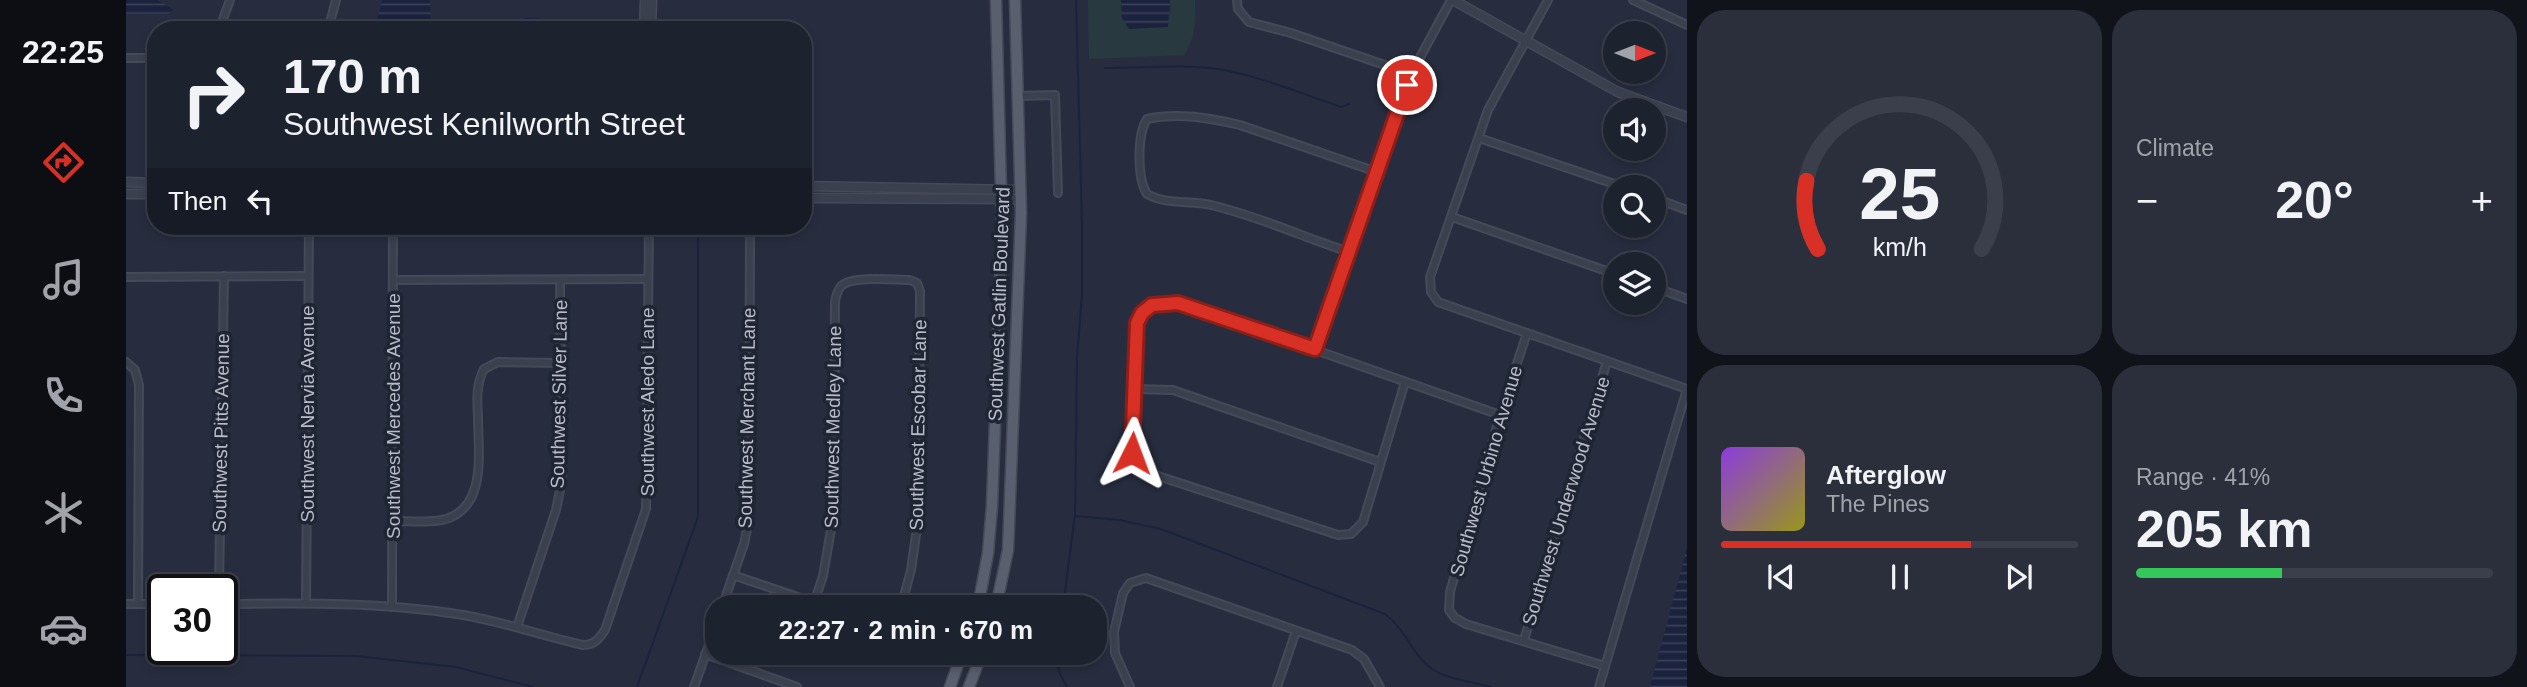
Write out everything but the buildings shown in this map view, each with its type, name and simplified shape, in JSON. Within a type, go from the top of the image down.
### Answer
[{"type":"main road","name":"Southwest Gatlin Boulevard","points":[[980,595],[992,506],[1002,194],[996,0]]},
{"type":"main road","name":"Southwest Gatlin Boulevard","points":[[999,595],[1008,550],[1021,195],[1015,0]]},
{"type":"main road","points":[[950,687],[956,665]]},
{"type":"main road","points":[[969,687],[977,665]]},
{"type":"street","points":[[222,21],[229,0]]},
{"type":"street","points":[[330,21],[336,0]]},
{"type":"street","points":[[645,0],[645,21]]},
{"type":"street","points":[[652,0],[652,21]]},
{"type":"street","points":[[1237,0],[1243,17],[1259,25],[1291,33],[1411,74]]},
{"type":"street","points":[[1315,349],[1411,74],[1452,0],[1618,92],[1687,117]]},
{"type":"street","points":[[1548,0],[1488,110],[1430,277],[1431,292],[1438,302],[1687,389],[1599,687]]},
{"type":"street","points":[[1633,0],[1687,25]]},
{"type":"street","points":[[126,58],[147,58]]},
{"type":"street","points":[[1018,96],[1055,95],[1058,193]]},
{"type":"street","points":[[1349,252],[1209,205],[1153,198],[1147,194],[1142,183],[1142,127],[1147,119],[1161,116],[1220,120],[1377,172]]},
{"type":"street","points":[[1479,138],[1603,180]]},
{"type":"street","points":[[126,182],[147,183]]},
{"type":"street","points":[[812,186],[1021,195]]},
{"type":"street","points":[[126,194],[147,194]]},
{"type":"street","points":[[812,198],[1002,194]]},
{"type":"street","points":[[1666,202],[1687,210]]},
{"type":"street","points":[[1452,217],[1603,270]]},
{"type":"street","name":"Southwest Nervia Avenue","points":[[306,603],[309,235]]},
{"type":"street","name":"Southwest Mercedes Avenue","points":[[392,607],[393,235]]},
{"type":"street","name":"Southwest Aledo Lane","points":[[517,626],[587,645],[599,639],[605,630],[646,509],[649,235]]},
{"type":"street","name":"Southwest Merchant Lane","points":[[726,595],[747,531],[749,505],[750,235]]},
{"type":"street","name":"Southwest Pitts Avenue","points":[[219,574],[223,276]]},
{"type":"street","points":[[126,277],[307,276]]},
{"type":"street","points":[[393,280],[648,279]]},
{"type":"street","name":"Southwest Silver Lane","points":[[517,626],[556,510],[562,480],[560,280]]},
{"type":"street","name":"Southwest Medley Lane","points":[[816,595],[825,566],[834,512],[837,292],[842,285],[856,280],[910,280],[917,283]]},
{"type":"street","name":"Southwest Escobar Lane","points":[[904,595],[911,570],[918,520],[920,291],[917,283]]},
{"type":"street","points":[[1666,291],[1687,299]]},
{"type":"street","points":[[1405,382],[1363,522],[1351,534],[1338,536],[1152,474],[1135,465],[1132,453],[1137,323],[1142,313],[1152,305],[1165,302],[1199,309],[1500,415]]},
{"type":"street","name":"Southwest Urbino Avenue","points":[[1524,640],[1466,624],[1455,618],[1449,610],[1450,592],[1500,415],[1527,333]]},
{"type":"street","name":"Southwest Underwood Avenue","points":[[1524,640],[1607,361]]},
{"type":"street","points":[[126,362],[135,370],[139,385],[138,604]]},
{"type":"street","points":[[393,521],[432,521],[447,518],[463,508],[472,497],[478,476],[478,384],[484,369],[498,362],[561,363]]},
{"type":"street","points":[[1135,388],[1173,390],[1380,462]]},
{"type":"street","points":[[733,575],[791,595]]},
{"type":"street","points":[[1129,687],[1113,643],[1123,593],[1130,583],[1146,578],[1352,650],[1364,659],[1380,687]]},
{"type":"street","points":[[238,604],[306,603],[392,607],[465,615],[517,626]]},
{"type":"street","points":[[126,604],[147,604]]},
{"type":"street","points":[[1276,687],[1296,631]]},
{"type":"street","points":[[1524,640],[1605,666]]},
{"type":"street","points":[[694,687],[705,654]]},
{"type":"street","points":[[733,665],[784,685],[797,687]]},
{"type":"shaded area","points":[[1088,0],[1121,0],[1122,18],[1171,11],[1170,0],[1195,0],[1194,29],[1188,49],[1184,55],[1089,59]]},
{"type":"water","points":[[126,0],[158,0],[174,10],[166,15],[126,14]]},
{"type":"water","points":[[382,0],[430,0],[431,21],[377,21]]},
{"type":"water","points":[[1121,0],[1170,0],[1168,27],[1129,29],[1122,18]]},
{"type":"water","points":[[524,18],[548,21],[523,21]]},
{"type":"water","points":[[1687,548],[1687,687],[1650,687]]},
{"type":"waterway","points":[[1065,595],[1075,515],[1077,358],[1082,295],[1076,0]]},
{"type":"waterway","points":[[1105,68],[1176,66],[1218,69],[1265,80],[1341,107],[1349,104]]},
{"type":"waterway","points":[[637,687],[698,517],[698,238]]},
{"type":"waterway","points":[[1076,516],[1119,520],[1161,529],[1385,614],[1432,669],[1453,678],[1491,687]]},
{"type":"waterway","points":[[126,655],[356,656],[456,667],[533,687]]},
{"type":"waterway","points":[[1058,665],[1067,687]]},
{"type":"route","points":[[1132,453],[1137,323],[1142,313],[1152,305],[1178,303],[1315,349],[1407,85]]}]
